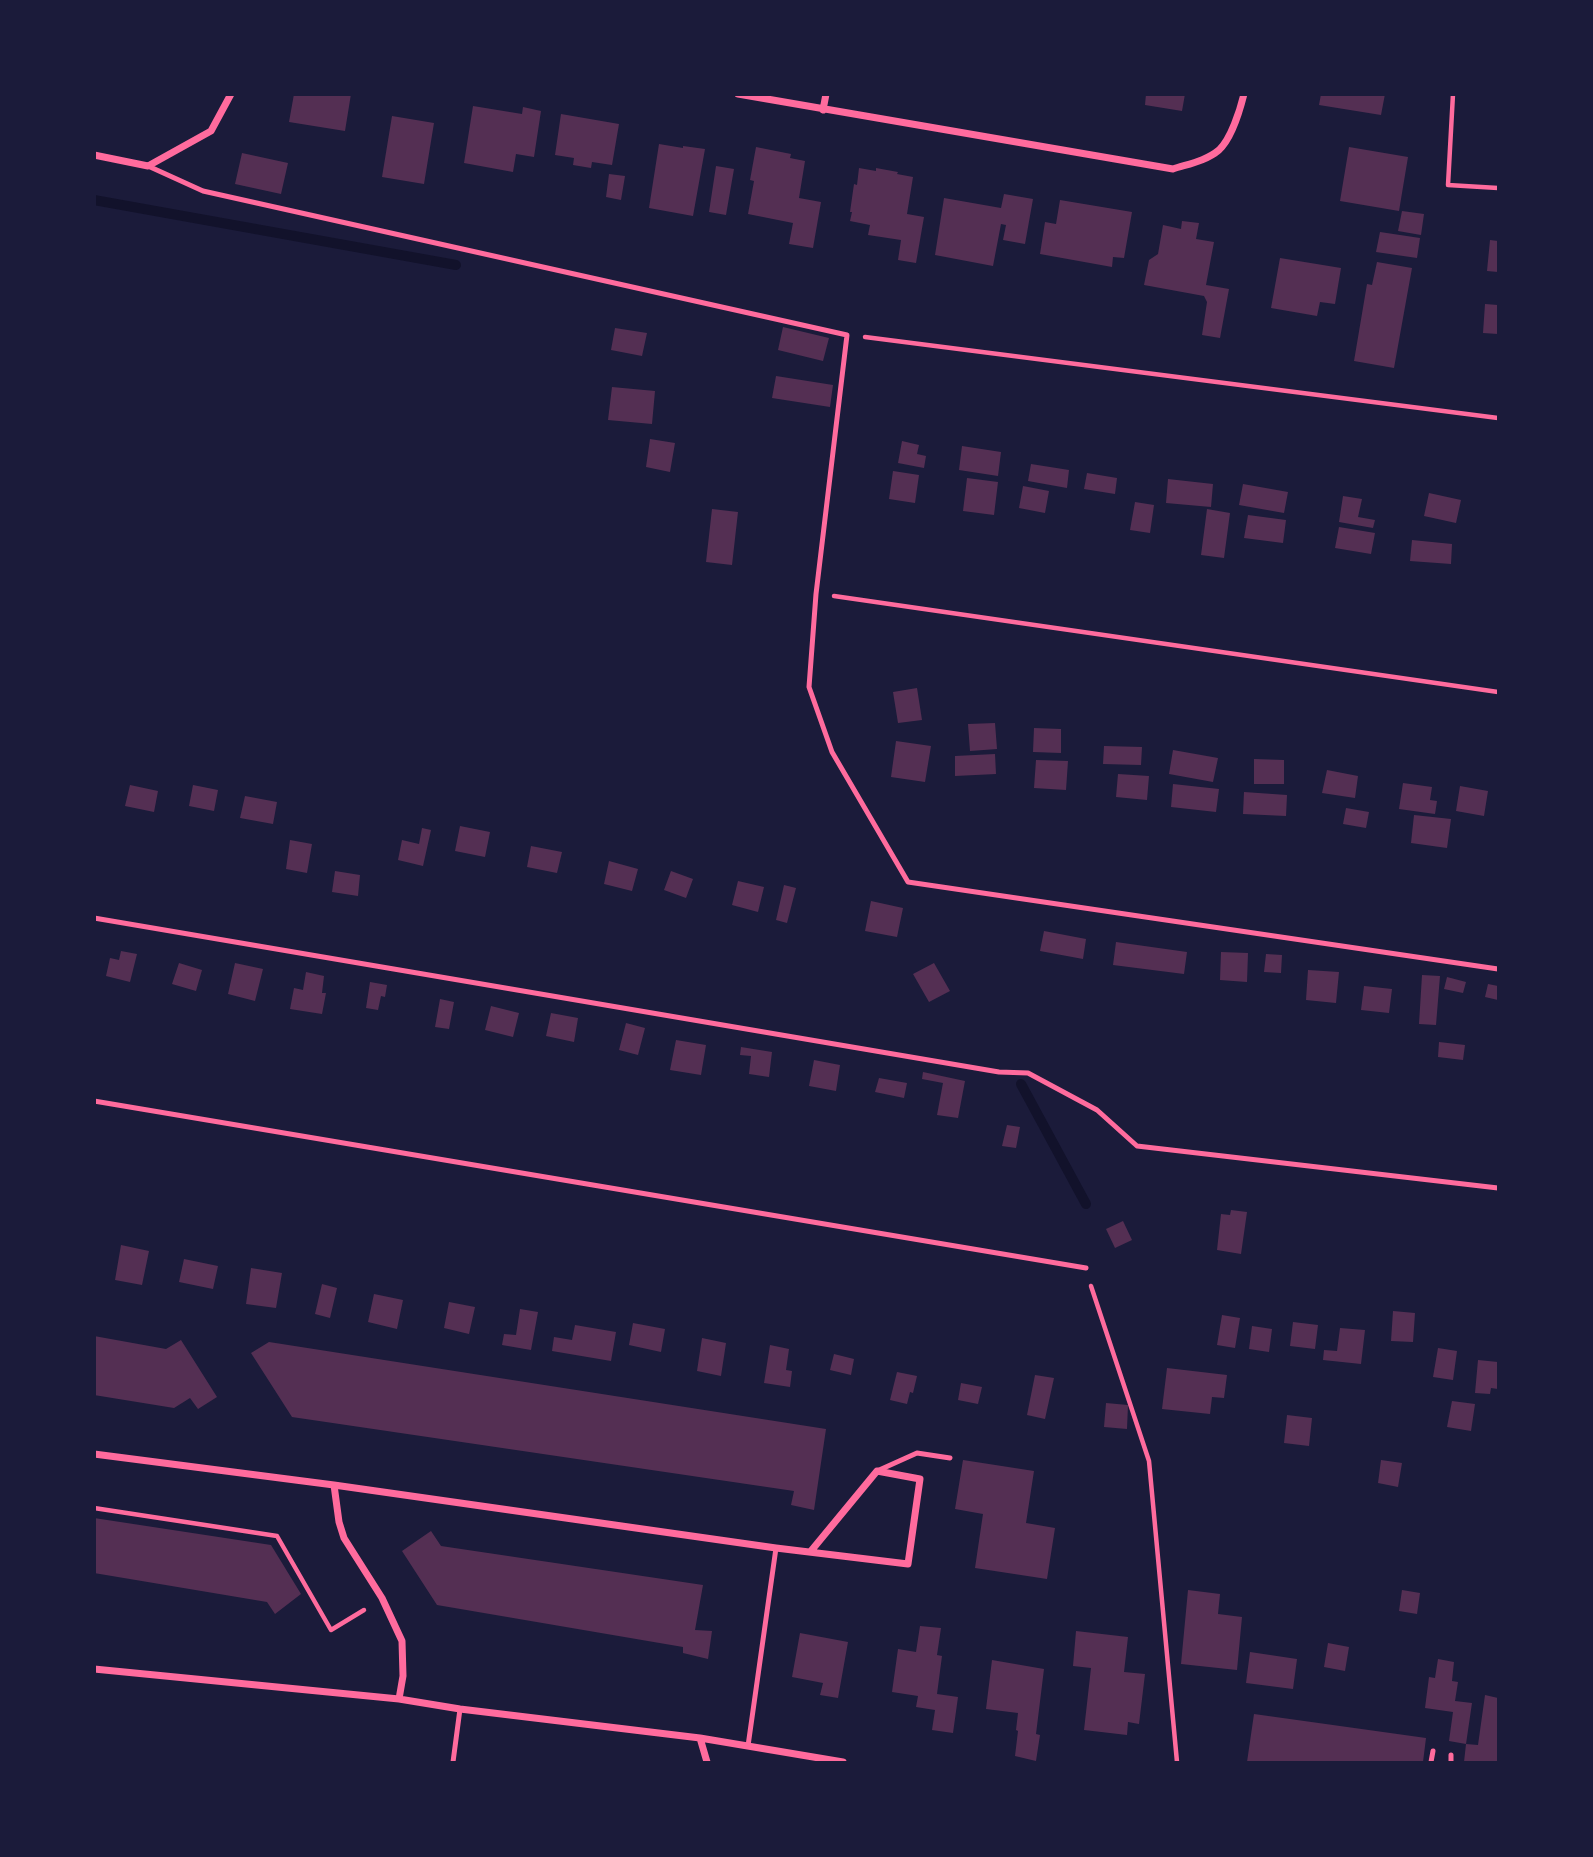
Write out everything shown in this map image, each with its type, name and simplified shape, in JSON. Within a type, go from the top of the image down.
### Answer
[{"type":"street","points":[[94,155],[148,166],[211,131],[231,94]]},
{"type":"street","points":[[738,94],[1173,169],[1202,160],[1220,149],[1238,116],[1244,94]]},
{"type":"street","points":[[823,110],[826,94]]},
{"type":"street","points":[[94,1454],[776,1548],[908,1564],[920,1479],[877,1471],[811,1551]]},
{"type":"street","points":[[334,1485],[344,1538],[382,1598],[402,1641],[403,1676],[399,1699]]},
{"type":"street","points":[[94,1669],[399,1699],[700,1738],[843,1762]]},
{"type":"street","points":[[700,1738],[707,1762]]},
{"type":"lane","points":[[148,166],[203,191],[847,335],[808,687],[832,752],[908,882],[1499,969]]},
{"type":"lane","points":[[94,918],[985,1070],[1028,1073],[1097,1110],[1137,1146],[1499,1188]]},
{"type":"lane","points":[[94,1101],[1086,1268]]},
{"type":"lane","points":[[877,1471],[916,1453],[950,1458]]},
{"type":"lane","points":[[748,1746],[776,1548]]},
{"type":"lane","points":[[453,1762],[460,1709]]},
{"type":"lane","points":[[1431,1762],[1433,1751]]},
{"type":"lane","points":[[1451,1755],[1451,1762]]},
{"type":"path","points":[[1453,94],[1448,185],[1499,188]]},
{"type":"path","points":[[847,335],[1499,418]]},
{"type":"path","points":[[817,594],[1499,692]]},
{"type":"path","points":[[1086,1268],[1149,1461],[1177,1762]]},
{"type":"path","points":[[94,1508],[277,1536],[331,1630],[382,1598]]},
{"type":"building","points":[[294,94],[351,94],[345,131],[289,122]]},
{"type":"building","points":[[1146,94],[1185,94],[1182,111],[1145,105]]},
{"type":"building","points":[[1321,94],[1385,94],[1381,115],[1319,105]]},
{"type":"building","points":[[473,106],[522,114],[523,107],[541,111],[534,157],[516,154],[513,172],[464,163]]},
{"type":"building","points":[[561,114],[619,124],[612,165],[592,162],[591,168],[573,165],[574,158],[555,155]]},
{"type":"building","points":[[392,116],[434,123],[424,184],[382,177]]},
{"type":"building","points":[[659,144],[705,149],[693,216],[649,208]]},
{"type":"building","points":[[756,147],[791,154],[790,158],[805,161],[799,198],[821,202],[813,248],[789,244],[793,223],[748,214]]},
{"type":"building","points":[[1349,147],[1408,157],[1399,211],[1340,201]]},
{"type":"building","points":[[242,153],[288,163],[281,194],[235,184]]},
{"type":"building","points":[[716,166],[734,169],[726,215],[709,212]]},
{"type":"building","points":[[859,168],[876,171],[876,168],[913,177],[907,214],[924,217],[916,263],[898,260],[901,240],[868,235],[870,225],[850,221],[854,184],[857,185]]},
{"type":"building","points":[[609,174],[625,176],[621,200],[606,197]]},
{"type":"building","points":[[1004,194],[1033,199],[1025,244],[1003,240],[1006,225],[1001,224],[993,266],[935,255],[944,198],[1001,208]]},
{"type":"building","points":[[1060,200],[1132,212],[1124,258],[1113,257],[1112,267],[1040,254],[1045,222],[1056,224]]},
{"type":"building","points":[[1402,211],[1424,214],[1421,235],[1398,231]]},
{"type":"building","points":[[1182,221],[1199,223],[1196,239],[1214,242],[1206,285],[1229,289],[1220,338],[1202,335],[1207,302],[1204,296],[1144,285],[1149,260],[1158,254],[1163,225],[1181,229]]},
{"type":"building","points":[[1380,232],[1420,238],[1417,258],[1376,252]]},
{"type":"building","points":[[1490,240],[1498,241],[1498,272],[1487,271]]},
{"type":"building","points":[[1280,258],[1341,268],[1335,304],[1320,302],[1317,316],[1271,308]]},
{"type":"building","points":[[1377,262],[1412,268],[1394,368],[1354,361],[1367,284],[1372,285]]},
{"type":"building","points":[[1485,304],[1498,305],[1498,334],[1483,333]]},
{"type":"building","points":[[783,327],[829,338],[823,361],[778,350]]},
{"type":"building","points":[[615,328],[647,333],[642,356],[611,350]]},
{"type":"building","points":[[776,376],[833,385],[830,407],[772,398]]},
{"type":"building","points":[[612,387],[655,391],[652,424],[608,420]]},
{"type":"building","points":[[650,439],[675,443],[670,472],[646,467]]},
{"type":"building","points":[[902,441],[919,445],[917,454],[926,456],[924,468],[898,463]]},
{"type":"building","points":[[962,446],[1001,452],[998,476],[959,470]]},
{"type":"building","points":[[1031,464],[1069,470],[1067,488],[1028,481]]},
{"type":"building","points":[[893,471],[919,475],[915,503],[889,499]]},
{"type":"building","points":[[1087,473],[1117,478],[1115,494],[1084,489]]},
{"type":"building","points":[[967,478],[998,482],[994,515],[963,511]]},
{"type":"building","points":[[1168,479],[1213,484],[1211,507],[1166,503]]},
{"type":"building","points":[[1243,484],[1288,492],[1284,513],[1239,505]]},
{"type":"building","points":[[1023,486],[1049,491],[1045,513],[1019,508]]},
{"type":"building","points":[[1429,493],[1461,500],[1456,523],[1424,516]]},
{"type":"building","points":[[1343,496],[1362,499],[1358,517],[1375,520],[1373,528],[1339,522]]},
{"type":"building","points":[[1135,502],[1154,505],[1150,533],[1130,530]]},
{"type":"building","points":[[712,509],[738,512],[732,565],[706,562]]},
{"type":"building","points":[[1207,509],[1230,513],[1224,558],[1201,555]]},
{"type":"building","points":[[1248,515],[1286,520],[1283,543],[1244,538]]},
{"type":"building","points":[[1339,527],[1375,533],[1371,554],[1335,548]]},
{"type":"building","points":[[1412,540],[1452,544],[1451,564],[1410,561]]},
{"type":"building","points":[[917,688],[922,720],[898,723],[893,692]]},
{"type":"building","points":[[995,723],[997,749],[970,751],[968,724]]},
{"type":"building","points":[[1034,728],[1061,729],[1061,753],[1033,752]]},
{"type":"building","points":[[896,741],[931,746],[925,782],[891,777]]},
{"type":"building","points":[[1104,746],[1142,747],[1141,765],[1103,764]]},
{"type":"building","points":[[1173,750],[1218,758],[1213,782],[1169,774]]},
{"type":"building","points":[[995,754],[996,774],[955,776],[955,756]]},
{"type":"building","points":[[1254,759],[1284,760],[1284,784],[1254,784]]},
{"type":"building","points":[[1036,760],[1068,761],[1066,790],[1034,788]]},
{"type":"building","points":[[1327,770],[1358,776],[1355,798],[1322,793]]},
{"type":"building","points":[[1118,774],[1149,776],[1147,800],[1116,797]]},
{"type":"building","points":[[1403,783],[1432,787],[1430,800],[1437,801],[1435,814],[1399,809]]},
{"type":"building","points":[[1173,784],[1219,789],[1216,812],[1171,807]]},
{"type":"building","points":[[130,785],[158,791],[154,812],[125,806]]},
{"type":"building","points":[[193,785],[218,790],[214,811],[189,806]]},
{"type":"building","points":[[1460,786],[1488,791],[1484,816],[1456,811]]},
{"type":"building","points":[[1244,792],[1287,795],[1286,816],[1243,814]]},
{"type":"building","points":[[245,796],[277,802],[273,824],[240,818]]},
{"type":"building","points":[[1346,808],[1369,812],[1366,828],[1343,824]]},
{"type":"building","points":[[1414,815],[1451,819],[1447,848],[1411,843]]},
{"type":"building","points":[[460,826],[490,832],[485,857],[455,851]]},
{"type":"building","points":[[422,828],[431,830],[423,866],[398,860],[402,840],[419,844]]},
{"type":"building","points":[[290,840],[312,844],[307,873],[286,869]]},
{"type":"building","points":[[531,846],[562,852],[557,873],[527,867]]},
{"type":"building","points":[[609,861],[638,869],[632,891],[604,884]]},
{"type":"building","points":[[335,871],[360,875],[358,896],[332,892]]},
{"type":"building","points":[[671,871],[693,879],[686,898],[664,890]]},
{"type":"building","points":[[738,881],[764,887],[758,912],[732,905]]},
{"type":"building","points":[[784,885],[796,888],[787,923],[776,920]]},
{"type":"building","points":[[871,901],[903,908],[897,937],[865,931]]},
{"type":"building","points":[[1044,931],[1086,939],[1083,959],[1040,951]]},
{"type":"building","points":[[1116,942],[1187,952],[1184,974],[1113,965]]},
{"type":"building","points":[[121,951],[137,954],[130,982],[106,976],[110,958],[119,960]]},
{"type":"building","points":[[1221,952],[1248,953],[1247,982],[1220,980]]},
{"type":"building","points":[[1266,954],[1282,955],[1281,973],[1264,972]]},
{"type":"building","points":[[179,963],[202,970],[196,991],[172,984]]},
{"type":"building","points":[[235,963],[263,969],[255,1001],[228,994]]},
{"type":"building","points":[[934,963],[950,991],[929,1002],[913,974]]},
{"type":"building","points":[[1308,970],[1339,972],[1336,1003],[1306,1000]]},
{"type":"building","points":[[306,972],[324,976],[322,993],[326,993],[322,1014],[290,1009],[294,988],[303,990]]},
{"type":"building","points":[[1422,975],[1440,976],[1436,1025],[1419,1024]]},
{"type":"building","points":[[1447,977],[1466,982],[1463,993],[1444,989]]},
{"type":"building","points":[[370,982],[387,985],[385,997],[381,996],[378,1010],[366,1008]]},
{"type":"building","points":[[1488,984],[1498,986],[1498,1000],[1485,997]]},
{"type":"building","points":[[1364,986],[1392,989],[1389,1013],[1361,1010]]},
{"type":"building","points":[[440,999],[454,1002],[449,1029],[435,1027]]},
{"type":"building","points":[[491,1006],[519,1013],[513,1037],[485,1030]]},
{"type":"building","points":[[551,1013],[578,1018],[574,1042],[546,1036]]},
{"type":"building","points":[[626,1023],[645,1028],[638,1055],[619,1050]]},
{"type":"building","points":[[676,1040],[706,1045],[701,1075],[670,1070]]},
{"type":"building","points":[[1439,1042],[1465,1045],[1463,1060],[1438,1057]]},
{"type":"building","points":[[741,1047],[772,1052],[769,1077],[749,1074],[751,1056],[740,1055]]},
{"type":"building","points":[[814,1060],[840,1065],[836,1091],[809,1086]]},
{"type":"building","points":[[923,1072],[965,1081],[958,1118],[937,1115],[943,1083],[922,1079]]},
{"type":"building","points":[[879,1078],[907,1083],[904,1098],[875,1092]]},
{"type":"building","points":[[1007,1125],[1020,1127],[1016,1148],[1002,1146]]},
{"type":"building","points":[[1231,1210],[1247,1212],[1241,1254],[1217,1250],[1221,1214],[1230,1215]]},
{"type":"building","points":[[1123,1221],[1132,1240],[1115,1248],[1106,1229]]},
{"type":"building","points":[[121,1245],[149,1251],[142,1285],[115,1280]]},
{"type":"building","points":[[184,1259],[218,1266],[213,1289],[179,1282]]},
{"type":"building","points":[[251,1268],[282,1273],[276,1308],[246,1304]]},
{"type":"building","points":[[322,1284],[337,1288],[330,1318],[315,1314]]},
{"type":"building","points":[[374,1294],[403,1300],[397,1329],[368,1322]]},
{"type":"building","points":[[449,1302],[475,1307],[469,1334],[444,1328]]},
{"type":"building","points":[[520,1309],[538,1312],[531,1350],[502,1345],[504,1334],[516,1335]]},
{"type":"building","points":[[1393,1311],[1415,1313],[1413,1342],[1391,1341]]},
{"type":"building","points":[[1222,1315],[1240,1318],[1235,1348],[1217,1345]]},
{"type":"building","points":[[1293,1322],[1318,1325],[1315,1349],[1290,1346]]},
{"type":"building","points":[[633,1323],[665,1329],[661,1352],[629,1345]]},
{"type":"building","points":[[575,1325],[616,1332],[611,1361],[552,1351],[554,1337],[572,1340]]},
{"type":"building","points":[[1252,1326],[1272,1329],[1269,1352],[1249,1349]]},
{"type":"building","points":[[1340,1328],[1365,1330],[1361,1364],[1323,1360],[1324,1350],[1337,1351]]},
{"type":"building","points":[[94,1336],[166,1349],[181,1340],[217,1397],[198,1409],[190,1398],[174,1408],[94,1395]]},
{"type":"building","points":[[702,1338],[726,1343],[721,1376],[697,1371]]},
{"type":"building","points":[[269,1342],[826,1429],[814,1510],[791,1505],[794,1491],[292,1417],[251,1353]]},
{"type":"building","points":[[770,1345],[789,1349],[786,1370],[792,1371],[790,1387],[764,1383]]},
{"type":"building","points":[[1438,1348],[1457,1351],[1453,1380],[1433,1377]]},
{"type":"building","points":[[834,1354],[854,1359],[851,1375],[830,1370]]},
{"type":"building","points":[[1478,1360],[1498,1362],[1498,1389],[1491,1388],[1490,1394],[1475,1393]]},
{"type":"building","points":[[1167,1368],[1227,1375],[1224,1398],[1212,1397],[1210,1414],[1162,1409]]},
{"type":"building","points":[[897,1372],[917,1376],[907,1404],[890,1400]]},
{"type":"building","points":[[1035,1375],[1054,1378],[1045,1419],[1027,1415]]},
{"type":"building","points":[[961,1383],[982,1387],[978,1404],[958,1400]]},
{"type":"building","points":[[1452,1401],[1475,1404],[1471,1431],[1447,1427]]},
{"type":"building","points":[[1106,1403],[1128,1405],[1127,1429],[1104,1427]]},
{"type":"building","points":[[1287,1415],[1312,1418],[1309,1446],[1284,1443]]},
{"type":"building","points":[[963,1460],[1034,1471],[1026,1523],[1055,1528],[1047,1579],[975,1568],[983,1514],[955,1509]]},
{"type":"building","points":[[1381,1460],[1402,1463],[1398,1487],[1378,1483]]},
{"type":"building","points":[[94,1518],[271,1545],[301,1594],[275,1614],[267,1602],[94,1573]]},
{"type":"building","points":[[431,1531],[441,1546],[703,1585],[695,1630],[712,1631],[708,1659],[683,1653],[683,1647],[437,1605],[402,1551]]},
{"type":"building","points":[[1188,1590],[1220,1594],[1218,1614],[1242,1617],[1237,1670],[1181,1664]]},
{"type":"building","points":[[1402,1590],[1420,1593],[1417,1614],[1399,1611]]},
{"type":"building","points":[[920,1626],[941,1628],[937,1655],[942,1656],[937,1694],[958,1697],[953,1733],[932,1730],[935,1710],[916,1707],[918,1696],[892,1692],[898,1649],[916,1652]]},
{"type":"building","points":[[1076,1631],[1128,1637],[1124,1672],[1145,1674],[1139,1724],[1128,1722],[1127,1735],[1084,1730],[1091,1668],[1073,1666]]},
{"type":"building","points":[[800,1633],[848,1642],[838,1698],[820,1695],[823,1683],[792,1677]]},
{"type":"building","points":[[1328,1643],[1349,1647],[1345,1671],[1324,1667]]},
{"type":"building","points":[[1250,1652],[1297,1659],[1293,1689],[1246,1683]]},
{"type":"building","points":[[1438,1659],[1454,1662],[1452,1681],[1458,1682],[1455,1701],[1472,1703],[1466,1744],[1449,1741],[1453,1712],[1425,1708],[1429,1677],[1435,1678]]},
{"type":"building","points":[[992,1660],[1044,1669],[1036,1734],[1040,1735],[1036,1761],[1015,1756],[1018,1713],[986,1709]]},
{"type":"building","points":[[1485,1695],[1498,1698],[1498,1762],[1464,1762],[1466,1744],[1478,1745]]},
{"type":"building","points":[[1254,1714],[1426,1738],[1423,1762],[1247,1762]]},
{"type":"waterway","points":[[94,200],[456,265]]},
{"type":"waterway","points":[[1021,1084],[1086,1204]]}]
